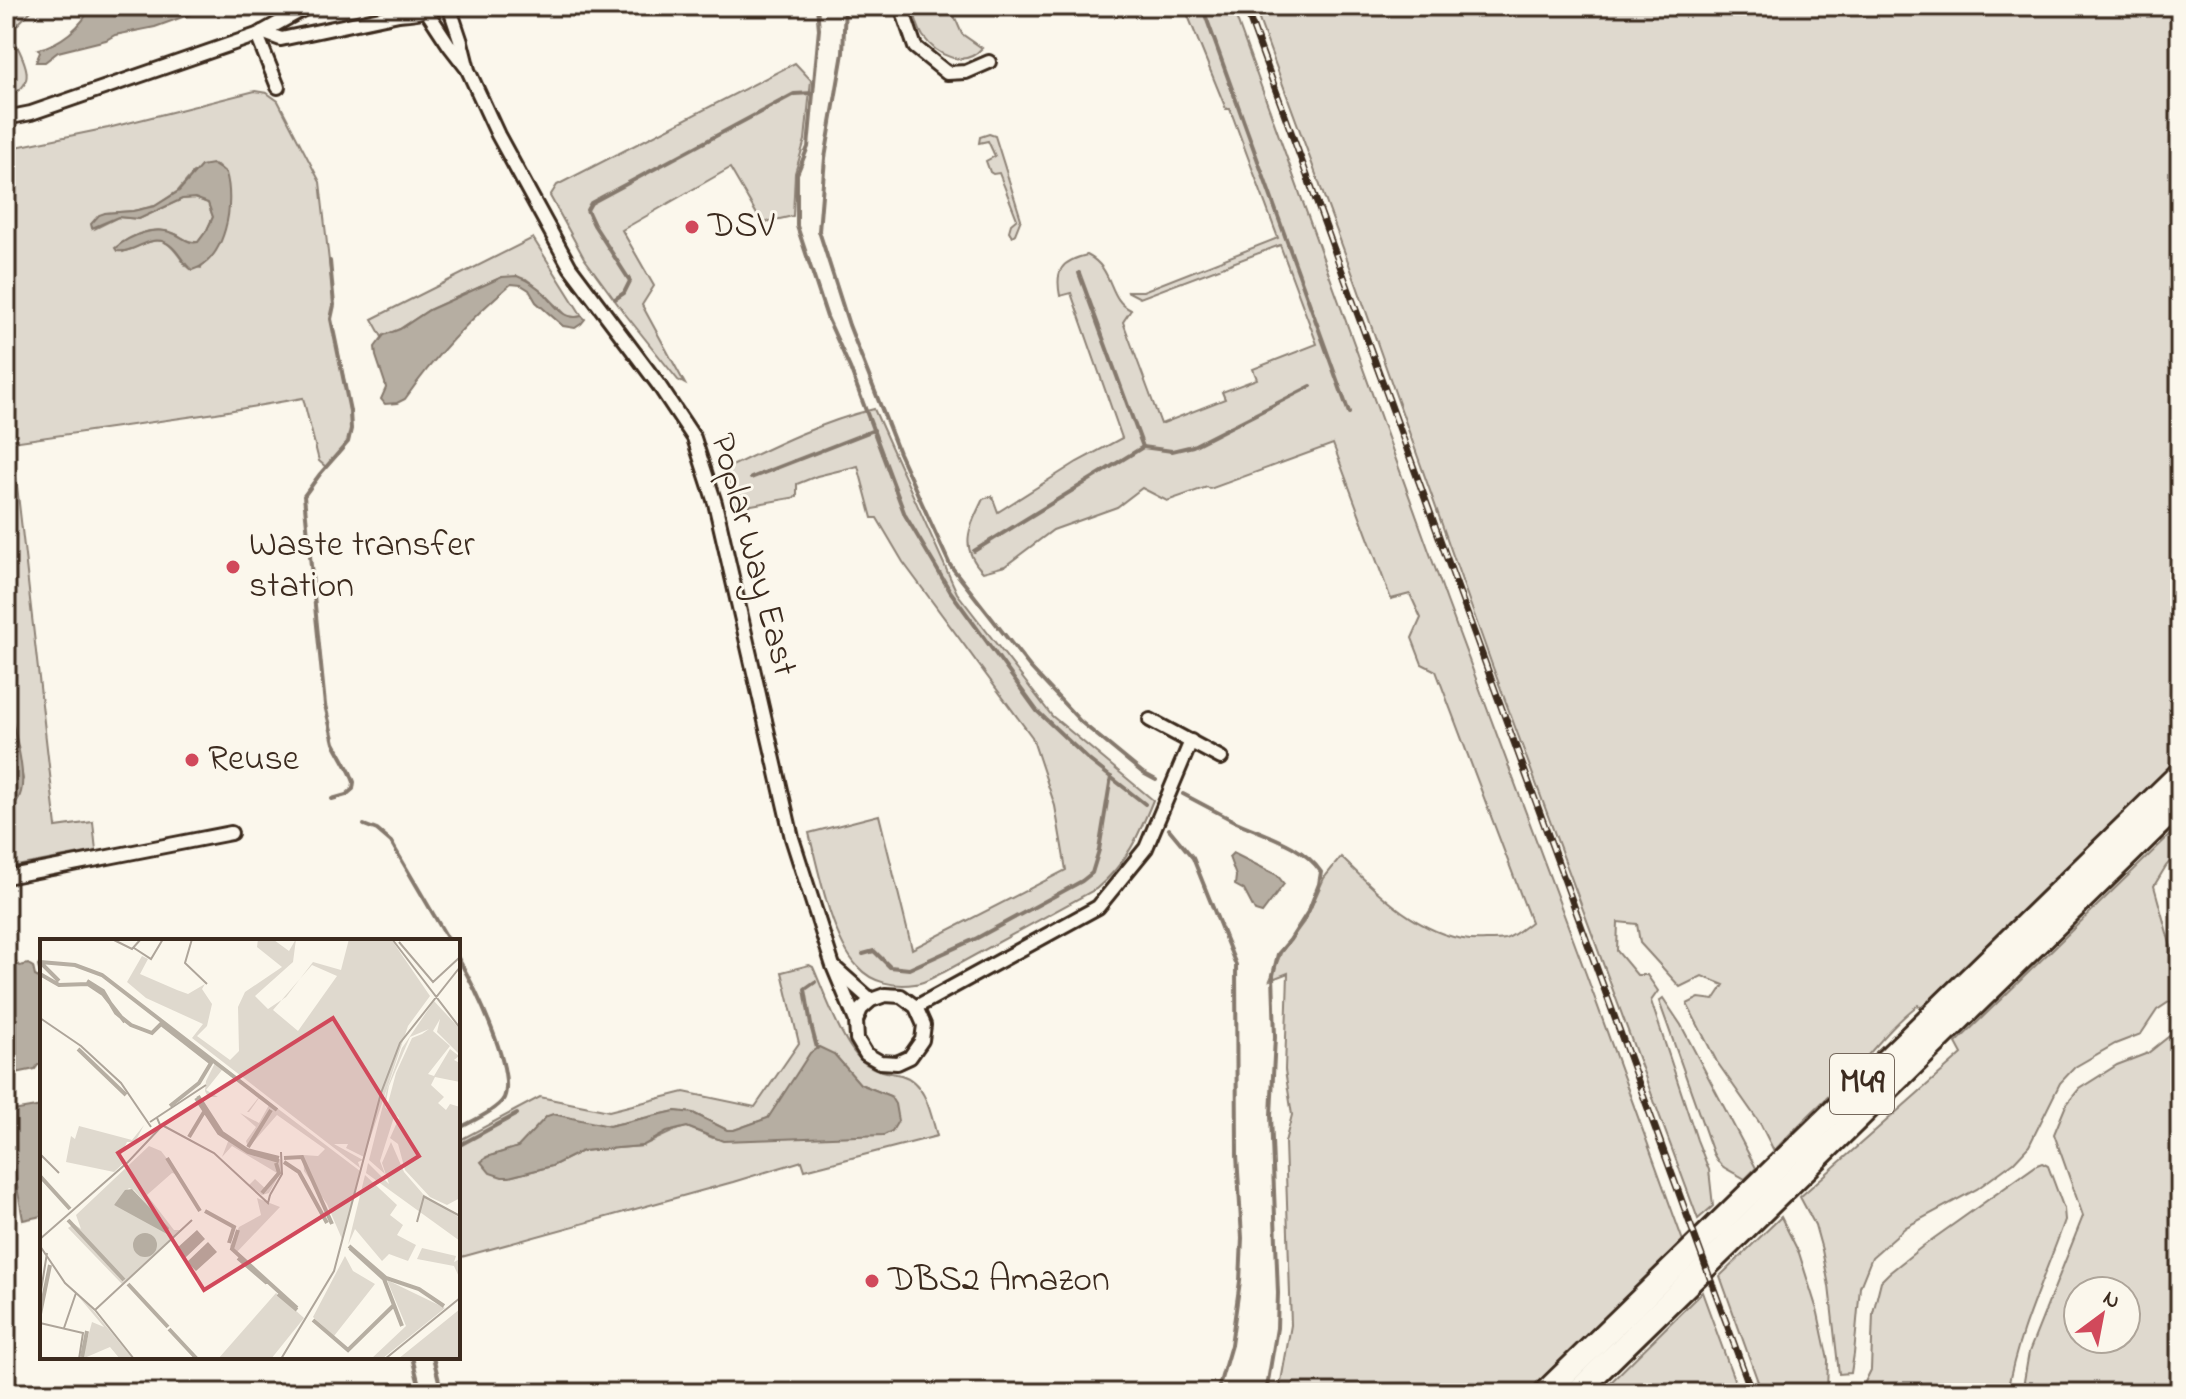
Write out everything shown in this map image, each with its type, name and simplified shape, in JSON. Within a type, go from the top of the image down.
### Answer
[{"type":"highway","name":"M49","points":[[1545,1393],[2180,774]]},
{"type":"highway","name":"M49","points":[[1576,1393],[2180,803]]},
{"type":"street","points":[[6,118],[31,113],[260,34],[309,6]]},
{"type":"street","points":[[382,6],[399,14]]},
{"type":"street","name":"Poplar Way East","points":[[449,6],[468,70],[498,135],[570,267],[658,384],[694,438],[715,503],[792,838],[833,966],[856,1021],[857,1039],[866,1054],[880,1062],[897,1063],[910,1057],[922,1040],[924,1025],[916,1007]]},
{"type":"street","points":[[901,6],[915,47],[947,73],[966,72],[989,62]]},
{"type":"street","points":[[260,34],[281,39],[429,8]]},
{"type":"street","name":"Poplar Way East","points":[[429,8],[449,45],[468,70]]},
{"type":"street","points":[[260,34],[278,87]]},
{"type":"street","points":[[1150,720],[1221,758]]},
{"type":"street","points":[[856,1021],[861,1009],[871,1000],[885,995],[901,996],[916,1007],[1098,907],[1146,848],[1191,741]]},
{"type":"street","points":[[6,877],[231,833]]},
{"type":"street","points":[[833,966],[871,1000]]},
{"type":"shaded area","points":[[6,6],[36,6],[10,32],[23,59],[27,77],[24,85],[6,96]]},
{"type":"shaded area","points":[[91,6],[106,6],[114,16],[119,15],[120,6],[213,6],[155,27],[58,52],[45,62],[36,62],[40,52],[38,49],[69,34]]},
{"type":"shaded area","points":[[913,6],[950,6],[962,34],[982,48],[967,58],[943,54],[923,36]]},
{"type":"shaded area","points":[[1184,6],[1232,6],[1683,1241],[1527,1393],[1279,1393],[1291,1325],[1285,1142],[1292,1115],[1285,1070],[1288,973],[1270,980],[1281,953],[1306,919],[1324,878],[1341,857],[1406,915],[1444,934],[1465,939],[1503,939],[1531,922],[1436,671],[1422,664],[1412,638],[1421,618],[1410,594],[1391,599],[1333,444],[1210,489],[1207,487],[1167,501],[1142,488],[1117,507],[1053,530],[1005,566],[983,572],[971,554],[969,536],[983,499],[992,496],[998,512],[1077,462],[1122,438],[1071,293],[1060,296],[1059,273],[1071,260],[1087,255],[1096,261],[1118,299],[1131,310],[1123,322],[1161,424],[1225,399],[1222,392],[1257,379],[1253,369],[1317,344],[1280,245],[1140,298],[1127,291],[1143,291],[1278,238],[1230,109],[1226,109]]},
{"type":"shaded area","points":[[1254,6],[2180,6],[2180,757],[1922,1008],[1918,1005],[1900,1020],[1774,1151],[1761,1125],[1717,1062],[1687,1004],[1699,998],[1714,1000],[1724,985],[1702,976],[1680,987],[1640,943],[1637,924],[1618,922],[1617,951],[1637,975],[1647,975],[1658,991],[1651,1001],[1709,1170],[1713,1206],[1698,1219],[1492,665]]},
{"type":"shaded area","points":[[795,63],[811,80],[805,140],[795,173],[793,216],[762,223],[730,168],[622,230],[654,286],[642,305],[685,384],[678,380],[584,258],[550,196],[557,185]]},
{"type":"shaded area","points":[[255,91],[267,93],[278,101],[320,182],[334,305],[331,319],[348,402],[350,434],[345,446],[326,467],[319,461],[303,398],[12,442],[56,827],[93,822],[96,851],[6,868],[6,813],[23,779],[6,696],[6,149],[108,128]],"holes":[[[217,165],[226,173],[201,268],[186,266],[165,242],[153,241],[123,252],[120,244],[139,234],[159,230],[198,242],[213,217],[208,203],[195,198],[182,199],[139,219],[118,217],[96,228],[105,213],[155,206],[178,191],[193,173]]]},
{"type":"shaded area","points":[[995,136],[1021,219],[1012,236],[1009,231],[1011,224],[1017,219],[999,173],[990,172],[986,161],[995,156],[988,141],[979,143],[980,137]]},
{"type":"shaded area","points":[[212,164],[226,173],[229,185],[228,214],[220,243],[204,264],[192,270],[171,246],[158,240],[124,251],[115,248],[136,235],[151,231],[167,231],[198,242],[213,217],[208,203],[195,198],[182,199],[139,219],[118,217],[92,228],[91,224],[99,215],[155,206],[179,191],[201,166]]},
{"type":"shaded area","points":[[533,238],[582,316],[567,316],[526,279],[502,277],[429,310],[382,337],[372,319]]},
{"type":"shaded area","points":[[517,276],[539,288],[565,314],[585,319],[575,328],[563,326],[536,302],[529,290],[511,284],[454,338],[405,399],[385,404],[381,399],[386,388],[375,347],[384,335],[400,329],[429,310],[502,277]]},
{"type":"shaded area","points":[[874,409],[957,593],[1052,716],[1153,800],[1130,849],[1096,889],[944,972],[907,985],[884,983],[870,977],[849,955],[833,922],[809,833],[879,815],[912,949],[1066,870],[1055,806],[1032,737],[903,562],[877,518],[872,518],[858,466],[797,484],[797,497],[746,506],[735,503],[724,470],[816,428]]},
{"type":"shaded area","points":[[6,696],[20,758],[22,783],[19,798],[6,813]]},
{"type":"shaded area","points":[[2180,825],[2180,850],[2154,886],[2180,980],[2180,1000],[2169,1002],[2157,1010],[2141,1034],[2115,1044],[2075,1067],[2060,1083],[2029,1146],[2014,1162],[1977,1189],[1906,1227],[1872,1257],[1860,1287],[1851,1373],[1839,1374],[1822,1250],[1815,1225],[1800,1197],[1962,1054],[1956,1043]]},
{"type":"shaded area","points":[[1233,853],[1277,875],[1284,884],[1262,913],[1255,911],[1244,890],[1235,885],[1236,876],[1229,857]]},
{"type":"shaded area","points":[[6,964],[28,964],[39,978],[40,975],[40,1065],[35,1069],[6,1075]]},
{"type":"shaded area","points":[[809,965],[813,967],[854,1052],[870,1067],[901,1075],[916,1085],[930,1109],[937,1136],[805,1170],[802,1161],[460,1257],[460,1140],[540,1097],[609,1111],[684,1092],[755,1107],[799,1043],[782,972]],"holes":[[[834,1054],[860,1084],[890,1096],[713,1138],[687,1127],[642,1146],[582,1151],[552,1166],[509,1177],[487,1157],[518,1147],[547,1116],[609,1126],[675,1111],[693,1113],[727,1130],[734,1130],[768,1118]]]},
{"type":"shaded area","points":[[1663,998],[1681,1025],[1756,1168],[1745,1179],[1723,1166],[1713,1153],[1659,1001]]},
{"type":"shaded area","points":[[2172,1034],[2180,1038],[2180,1393],[2022,1393],[2029,1352],[2083,1216],[2054,1134],[2066,1105],[2079,1089],[2117,1065],[2148,1053]]},
{"type":"shaded area","points":[[819,1047],[834,1054],[860,1084],[890,1096],[898,1121],[892,1131],[884,1135],[723,1141],[687,1127],[667,1132],[642,1146],[582,1151],[552,1166],[509,1177],[490,1173],[481,1162],[518,1147],[547,1116],[553,1114],[609,1126],[675,1111],[693,1113],[727,1130],[734,1130],[768,1118],[810,1053]]},
{"type":"shaded area","points":[[40,1106],[40,1216],[23,1220],[6,1112]]},
{"type":"shaded area","points":[[2042,1163],[2048,1166],[2065,1220],[2025,1327],[2007,1393],[1837,1393],[1838,1388],[1861,1390],[1871,1370],[1873,1313],[1881,1281],[1923,1246]]},
{"type":"shaded area","points":[[1781,1217],[1799,1253],[1818,1313],[1828,1360],[1827,1393],[1762,1393],[1720,1276]]},
{"type":"shaded area","points":[[1702,1292],[1739,1393],[1600,1393]]},
{"type":"waterway","points":[[817,6],[819,29],[808,147],[797,174],[797,226],[827,317],[850,368],[905,515],[950,591],[1037,711],[1089,760],[1145,804]]},
{"type":"waterway","points":[[845,6],[843,53],[825,158],[819,231],[849,325],[899,453],[950,565],[1030,667],[1081,722],[1143,773],[1156,780]]},
{"type":"waterway","points":[[1202,6],[1349,413]]},
{"type":"waterway","points":[[615,299],[624,293],[630,281],[594,225],[587,210],[591,203],[794,94],[813,93]]},
{"type":"waterway","points":[[330,261],[334,305],[331,319],[351,429],[348,442],[304,496],[325,705],[334,743],[354,782],[353,789],[346,795],[332,799]]},
{"type":"waterway","points":[[1079,273],[1143,447]]},
{"type":"waterway","points":[[974,551],[1143,447],[1172,451],[1193,446],[1311,386]]},
{"type":"waterway","points":[[751,478],[874,430]]},
{"type":"waterway","points":[[863,954],[874,951],[890,967],[909,969],[977,938],[1082,881],[1092,873],[1099,850],[1111,777]]},
{"type":"waterway","points":[[1183,794],[1293,847],[1321,872],[1309,910],[1278,954],[1273,975],[1275,1037],[1271,1115],[1278,1293],[1277,1328],[1266,1393]]},
{"type":"waterway","points":[[364,825],[377,830],[391,842],[448,939]]},
{"type":"waterway","points":[[1169,829],[1193,858],[1236,965],[1237,1155],[1242,1238],[1240,1281],[1231,1345],[1217,1393]]},
{"type":"waterway","points":[[460,962],[499,1048],[506,1085],[504,1098],[496,1107],[460,1128]]},
{"type":"waterway","points":[[815,982],[805,989],[817,1048]]},
{"type":"waterway","points":[[460,1145],[517,1114]]},
{"type":"waterway","points":[[412,1359],[421,1393]]},
{"type":"waterway","points":[[434,1359],[442,1393]]},
{"type":"railway","points":[[1245,6],[1752,1393]]},
{"type":"place","name":"DSV","points":[[692,227]]},
{"type":"place","name":"Waste transfer station","points":[[233,567]]},
{"type":"place","name":"Reuse","points":[[192,760]]},
{"type":"place","name":"DBS2 Amazon","points":[[872,1281]]}]
